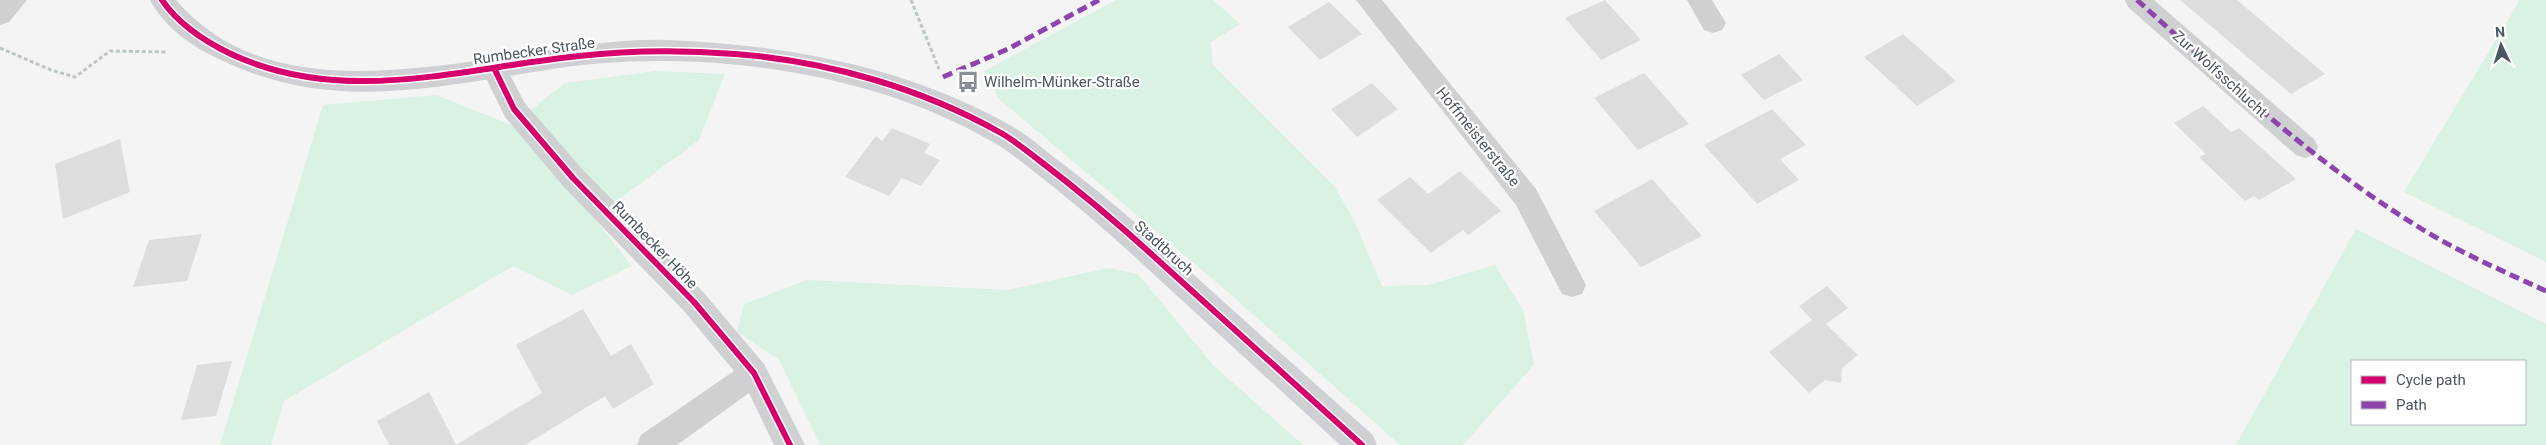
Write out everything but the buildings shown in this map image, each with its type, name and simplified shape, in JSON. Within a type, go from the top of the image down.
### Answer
[{"type":"street","points":[[0,15],[14,0]]},
{"type":"street","name":"Rumbecker Straße","points":[[162,0],[167,8],[200,38],[236,60],[289,76],[346,81],[424,80],[494,68],[626,51],[703,52],[780,58],[867,77],[928,100]]},
{"type":"street","name":"Hoffmeisterstraße","points":[[1368,0],[1526,197],[1572,285]]},
{"type":"street","points":[[1699,0],[1713,23]]},
{"type":"street","name":"Zur Wolfsschlucht","points":[[2137,0],[2305,147]]},
{"type":"street","name":"Rumbecker Höhe","points":[[494,68],[514,109],[573,178],[694,302],[754,374],[790,445]]},
{"type":"street","name":"Stadtbruch","points":[[928,100],[1004,135],[1080,189],[1362,445]]},
{"type":"street","points":[[652,445],[754,374]]},
{"type":"path","points":[[911,0],[943,78],[928,100]]},
{"type":"path","points":[[0,48],[51,70],[75,77],[110,51],[179,52],[200,38]]},
{"type":"green space","points":[[1116,0],[1213,0],[1240,24],[1211,42],[1213,65],[1334,186],[1353,218],[1382,286],[1428,285],[1495,265],[1523,310],[1534,365],[1463,445],[1400,445],[1222,287],[998,98],[984,71]]},
{"type":"green space","points":[[2520,0],[2546,0],[2546,262],[2404,192]]},
{"type":"green space","points":[[655,71],[725,74],[699,140],[594,218],[632,266],[572,295],[513,266],[284,401],[271,445],[220,445],[323,105],[436,95],[512,125],[565,83]]},
{"type":"green space","points":[[2356,229],[2546,324],[2546,445],[2236,445]]},
{"type":"green space","points":[[1108,268],[1138,274],[1213,365],[1303,445],[820,445],[779,360],[737,332],[744,304],[807,280],[1008,290]]},
{"type":"marked path","points":[[943,77],[1008,49],[1099,0]]},
{"type":"marked path","points":[[2137,0],[2265,113],[2366,192],[2436,237],[2546,291]]},
{"type":"cycle path","points":[[162,0],[178,19],[212,45],[259,67],[310,79],[362,82],[416,79],[576,56],[626,51],[664,50],[779,59],[818,66],[894,86],[966,115],[1006,136],[1071,184],[1116,222],[1362,445]]},
{"type":"cycle path","points":[[494,68],[514,109],[573,178],[694,302],[754,373],[790,445]]},
{"type":"place","name":"Wilhelm-Münker-Straße","points":[[968,82]]}]
